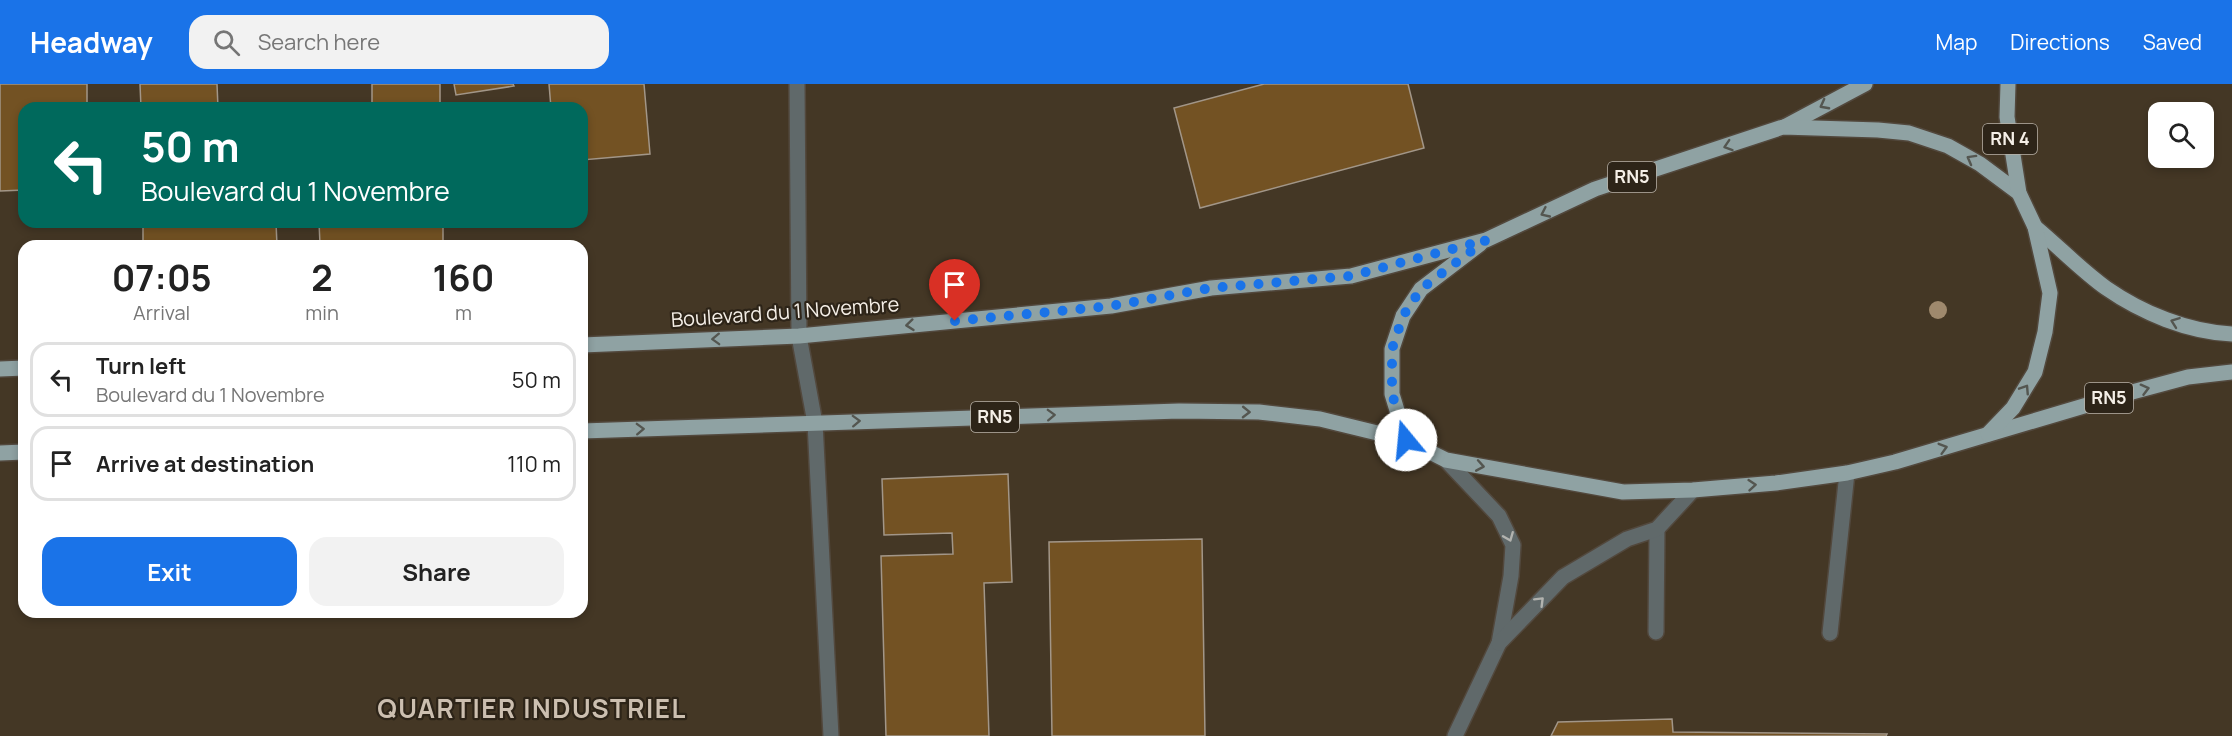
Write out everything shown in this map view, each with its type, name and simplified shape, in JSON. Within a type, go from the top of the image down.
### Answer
[{"type":"main road","points":[[1783,128],[1865,84]]},
{"type":"main road","name":"RN 4","points":[[2008,84],[2007,117],[2019,193]]},
{"type":"main road","name":"Boulevard du 1 Novembre","points":[[588,345],[800,336],[1111,306],[1211,288],[1351,276],[1486,240],[1595,189],[1783,128],[1909,133],[1956,150],[1980,164],[2019,193]]},
{"type":"main road","name":"RN5","points":[[1988,434],[2013,408],[2035,372],[2045,332],[2050,292],[2035,227],[2019,193]]},
{"type":"main road","name":"RN5","points":[[2035,227],[2106,287],[2142,309],[2181,324],[2232,334]]},
{"type":"main road","name":"Boulevard du 1 Novembre","points":[[1406,440],[1392,394],[1392,349],[1403,316],[1421,289],[1486,240]]},
{"type":"main road","points":[[0,369],[18,368]]},
{"type":"main road","name":"RN5","points":[[588,431],[1179,411],[1259,412],[1320,419],[1406,440],[1446,460],[1623,492],[1694,490],[1776,483],[1847,473],[2188,377],[2232,372]]},
{"type":"main road","points":[[0,453],[18,452]]},
{"type":"street","points":[[797,84],[800,336],[815,423],[831,736]]},
{"type":"street","points":[[1446,460],[1499,516],[1513,545],[1511,576],[1499,643],[1455,736]]},
{"type":"street","points":[[1830,633],[1847,473]]},
{"type":"street","points":[[1499,643],[1563,577],[1627,539],[1657,529],[1694,490]]},
{"type":"street","points":[[1656,632],[1657,529]]},
{"type":"shaded area","points":[[0,84],[2232,84],[2232,736],[0,736]]},
{"type":"building","points":[[0,84],[87,84],[87,102],[18,102],[18,190],[0,191]]},
{"type":"building","points":[[140,84],[217,84],[218,102],[141,102]]},
{"type":"building","points":[[372,84],[440,84],[440,102],[372,102]]},
{"type":"building","points":[[454,84],[513,84],[514,86],[456,95]]},
{"type":"building","points":[[549,84],[644,84],[650,154],[588,159],[588,102],[550,102]]},
{"type":"building","points":[[1264,84],[1408,84],[1424,148],[1200,208],[1174,108]]},
{"type":"building","points":[[143,228],[276,228],[277,240],[143,240]]},
{"type":"building","points":[[319,228],[443,228],[443,240],[320,240]]},
{"type":"building","points":[[1008,474],[1012,582],[984,583],[989,736],[886,736],[881,556],[953,554],[952,533],[884,535],[882,479]]},
{"type":"building","points":[[1202,539],[1205,736],[1052,736],[1049,542]]},
{"type":"building","points":[[1672,719],[1673,732],[1887,734],[1886,736],[1551,736],[1558,722]]},
{"type":"district","name":"QUARTIER INDUSTRIEL","points":[[532,709]]},
{"type":"route","points":[[955,321],[1111,306],[1211,288],[1351,276],[1486,240],[1421,289],[1403,316],[1392,349],[1392,394],[1406,440]]}]
